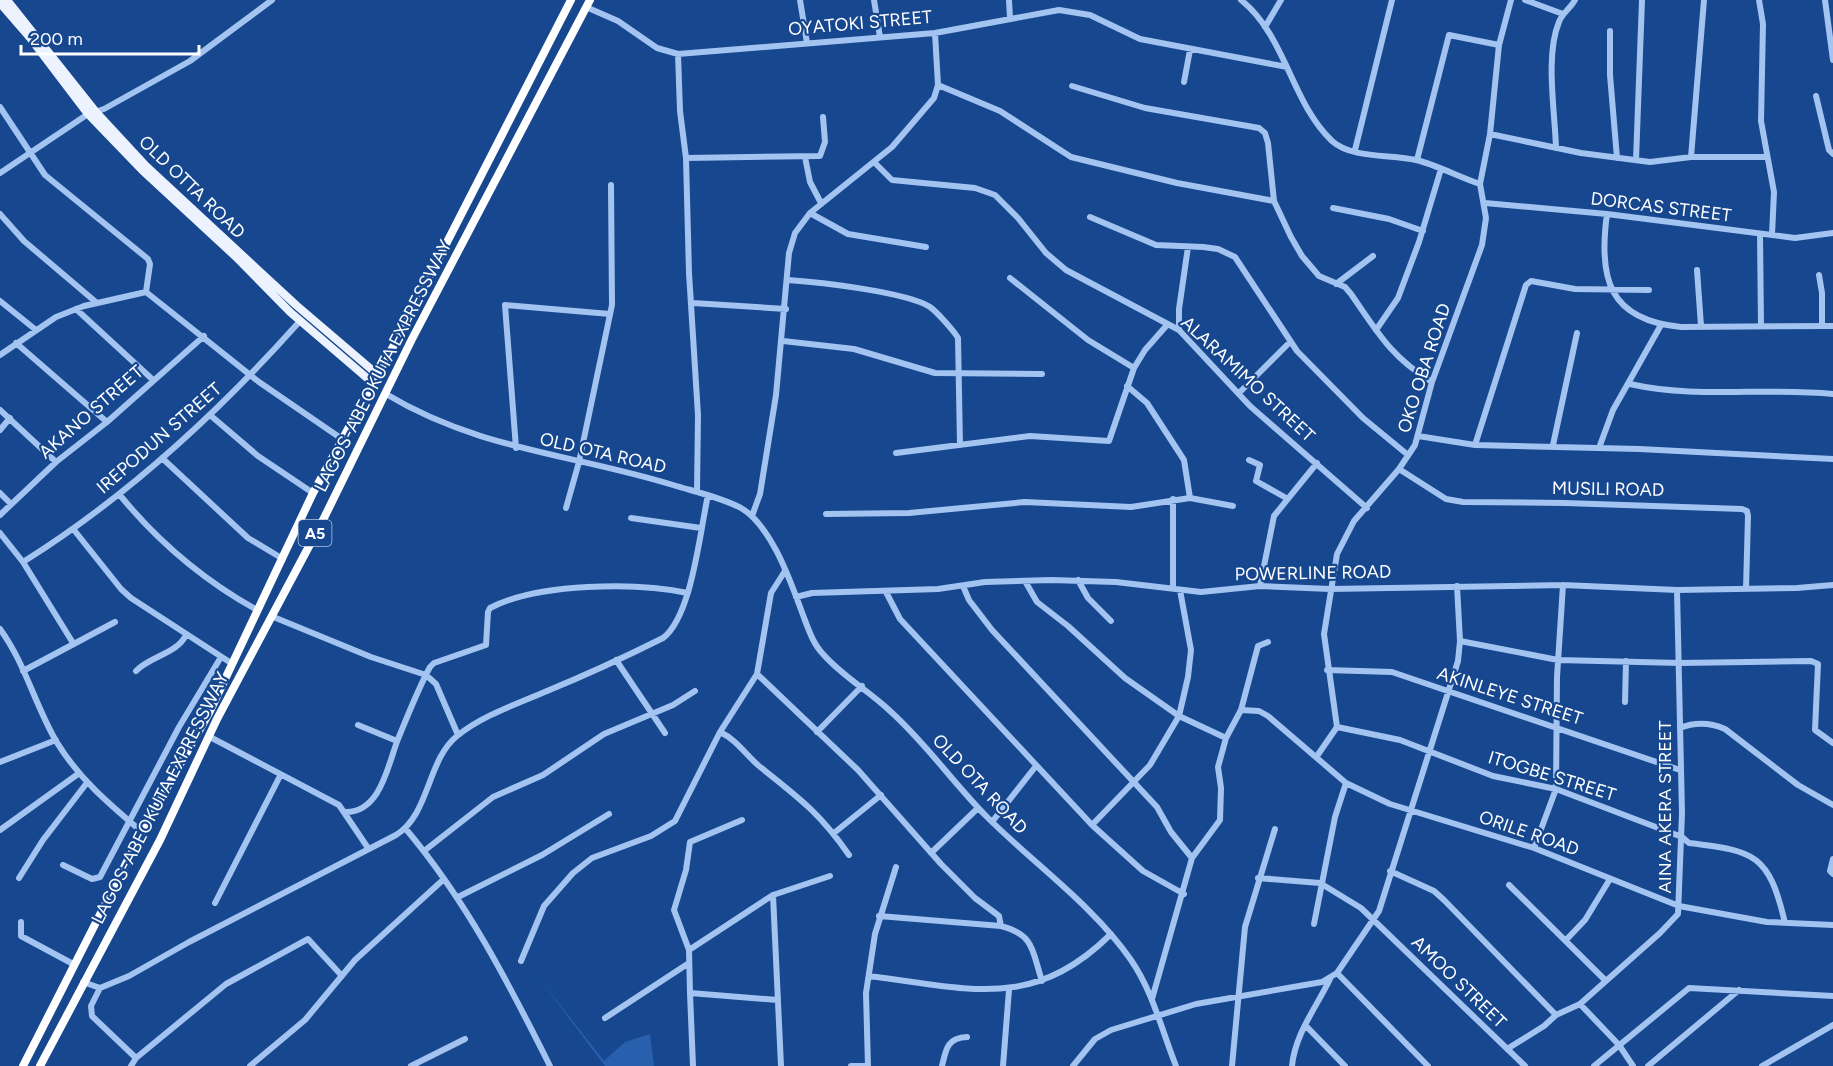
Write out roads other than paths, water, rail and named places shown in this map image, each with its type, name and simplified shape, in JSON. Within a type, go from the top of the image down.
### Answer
[{"type":"highway","name":"LAGOS-ABEOKUTA EXPRESSWAY","points":[[23,1066],[142,832],[209,713],[313,493],[376,380],[571,0]]},
{"type":"highway","name":"LAGOS-ABEOKUTA EXPRESSWAY","points":[[40,1066],[154,850],[218,719],[386,394],[412,339],[588,4]]},
{"type":"highway","points":[[209,713],[218,719]]},
{"type":"main road","name":"OLD OTTA ROAD","points":[[7,0],[92,113]]},
{"type":"main road","name":"OLD OTTA ROAD","points":[[0,3],[92,113],[376,380]]},
{"type":"main road","points":[[92,113],[142,170],[236,257],[300,321],[376,380]]},
{"type":"street","points":[[0,173],[92,113],[190,61],[272,0]]},
{"type":"street","points":[[800,0],[807,43]]},
{"type":"street","points":[[874,0],[880,37]]},
{"type":"street","points":[[1009,0],[1010,18]]},
{"type":"street","points":[[1061,0],[1061,10]]},
{"type":"street","points":[[1241,0],[1265,27],[1310,115],[1333,141],[1355,150],[1417,160],[1480,184]]},
{"type":"street","points":[[1265,27],[1281,0]]},
{"type":"street","points":[[1355,150],[1392,0]]},
{"type":"street","name":"OKO OBA ROAD","points":[[1337,727],[1327,670],[1324,634],[1330,589],[1344,537],[1399,469],[1418,436],[1432,382],[1482,245],[1486,218],[1480,184],[1491,134],[1499,45],[1511,0]]},
{"type":"street","points":[[1525,0],[1563,15]]},
{"type":"street","points":[[1556,148],[1552,70],[1556,34],[1563,15],[1575,0]]},
{"type":"street","points":[[1636,160],[1642,0]]},
{"type":"street","points":[[1691,157],[1704,0]]},
{"type":"street","points":[[1759,0],[1763,24],[1761,121],[1774,192],[1772,235]]},
{"type":"street","points":[[1825,0],[1833,60]]},
{"type":"street","points":[[588,4],[657,48],[678,54],[680,111],[686,158],[688,253],[693,303],[698,415],[697,492]]},
{"type":"street","name":"OYATOKI STREET","points":[[678,54],[935,33],[1061,10],[1090,15],[1140,39],[1287,67]]},
{"type":"street","points":[[1610,31],[1610,75],[1617,158]]},
{"type":"street","points":[[752,516],[760,494],[783,341],[792,240],[810,213],[907,133],[934,98],[938,85],[935,33]]},
{"type":"street","points":[[1417,160],[1449,35],[1499,45]]},
{"type":"street","points":[[1184,82],[1190,50]]},
{"type":"street","points":[[938,85],[1013,118],[1048,145],[1071,157],[1141,175],[1274,201]]},
{"type":"street","points":[[1072,86],[1144,108],[1259,128],[1265,133],[1268,143],[1274,201],[1302,256],[1319,276],[1352,294],[1394,355],[1408,368],[1432,382]]},
{"type":"street","points":[[1816,96],[1828,150],[1833,154]]},
{"type":"street","points":[[0,107],[38,167],[62,191],[148,259],[150,264],[146,292]]},
{"type":"street","points":[[686,158],[820,156],[825,142],[824,117]]},
{"type":"street","points":[[1491,134],[1556,148],[1636,160],[1665,162],[1691,157],[1766,157]]},
{"type":"street","points":[[805,158],[810,182],[821,203]]},
{"type":"street","name":"ALARAMIMO STREET","points":[[874,162],[892,180],[975,188],[994,195],[1018,218],[1046,253],[1066,270],[1179,330],[1250,406],[1366,508]]},
{"type":"street","points":[[1376,330],[1398,298],[1423,231],[1441,169]]},
{"type":"street","points":[[566,508],[579,462],[610,314],[611,185]]},
{"type":"street","name":"DORCAS STREET","points":[[1485,203],[1607,214],[1796,238],[1833,233]]},
{"type":"street","points":[[1333,208],[1389,219],[1423,231]]},
{"type":"street","points":[[810,213],[848,234],[926,247]]},
{"type":"street","points":[[0,214],[24,241],[97,303]]},
{"type":"street","points":[[1607,214],[1604,257],[1611,291],[1635,315],[1661,325],[1833,327]]},
{"type":"street","points":[[1090,217],[1156,246],[1218,249],[1241,262],[1290,342],[1363,418],[1408,455]]},
{"type":"street","points":[[1760,234],[1761,326]]},
{"type":"street","points":[[1179,330],[1180,293],[1188,247]]},
{"type":"street","points":[[1336,285],[1373,256]]},
{"type":"street","points":[[1697,270],[1701,326]]},
{"type":"street","points":[[1819,275],[1822,293],[1822,326]]},
{"type":"street","points":[[1010,278],[1088,340],[1134,368]]},
{"type":"street","points":[[788,280],[832,284],[925,304],[932,308],[958,338],[960,445]]},
{"type":"street","points":[[1475,445],[1526,285],[1531,281],[1538,281],[1575,289],[1649,290]]},
{"type":"street","points":[[0,355],[36,330],[76,309],[146,292],[289,404],[342,439]]},
{"type":"street","points":[[0,302],[36,330]]},
{"type":"street","points":[[693,303],[786,309]]},
{"type":"street","points":[[516,448],[505,305],[610,314]]},
{"type":"street","points":[[76,309],[152,379]]},
{"type":"street","name":"IREPODUN STREET","points":[[23,562],[74,530],[162,458],[253,374],[300,321]]},
{"type":"street","points":[[896,453],[1030,436],[1109,441],[1134,368],[1145,350],[1167,325]]},
{"type":"street","points":[[1599,448],[1613,410],[1630,384],[1661,325]]},
{"type":"street","points":[[1553,445],[1577,333]]},
{"type":"street","name":"AKANO STREET","points":[[0,515],[10,503],[56,462],[107,422],[152,379],[204,336]]},
{"type":"street","points":[[783,341],[854,349],[935,373],[1042,374]]},
{"type":"street","points":[[1239,393],[1290,342]]},
{"type":"street","points":[[16,343],[107,422]]},
{"type":"street","points":[[1630,384],[1653,389],[1790,390],[1833,394]]},
{"type":"street","points":[[1127,386],[1147,403],[1184,460],[1190,498]]},
{"type":"street","name":"OLD OTA ROAD","points":[[386,394],[446,425],[516,448],[623,470],[708,495],[752,516],[784,569],[809,631],[822,654],[899,719],[978,808],[1111,934],[1133,962],[1152,999],[1156,1016],[1176,1066]]},
{"type":"street","points":[[0,410],[56,462]]},
{"type":"street","points":[[210,415],[258,456],[313,493]]},
{"type":"street","points":[[0,430],[10,418]]},
{"type":"street","points":[[1418,436],[1475,445],[1553,445],[1833,459]]},
{"type":"street","points":[[162,458],[248,538],[283,559]]},
{"type":"street","points":[[1250,460],[1260,465],[1256,481],[1288,500]]},
{"type":"street","points":[[1260,586],[1269,528],[1274,516],[1317,463]]},
{"type":"street","name":"MUSILI ROAD","points":[[1399,469],[1446,499],[1463,502],[1742,509],[1747,511],[1748,516],[1746,589]]},
{"type":"street","points":[[0,494],[10,503]]},
{"type":"street","points":[[119,494],[156,537],[182,559],[257,610]]},
{"type":"street","points":[[83,982],[100,987],[129,976],[405,828],[424,794],[444,747],[458,735],[497,712],[667,635],[688,593],[708,495]]},
{"type":"street","points":[[826,514],[909,513],[1025,502],[1131,507],[1190,498],[1233,506]]},
{"type":"street","points":[[1092,825],[1132,781],[1150,765],[1179,716],[1188,677],[1191,650],[1176,589],[1173,499]]},
{"type":"street","points":[[631,518],[701,528]]},
{"type":"street","points":[[74,530],[121,589],[186,635],[231,663]]},
{"type":"street","points":[[0,533],[23,562],[73,643]]},
{"type":"street","points":[[521,961],[544,906],[573,873],[592,858],[651,836],[675,821],[720,732],[756,674],[771,594],[784,569]]},
{"type":"street","points":[[1078,580],[1088,598],[1112,621]]},
{"type":"street","name":"POWERLINE ROAD","points":[[796,597],[822,593],[886,592],[1025,581],[1078,580],[1202,592],[1260,586],[1330,589],[1457,585],[1563,585],[1677,590],[1833,585]]},
{"type":"street","points":[[1025,581],[1031,596],[1046,611],[1068,626],[1116,671],[1179,716],[1226,738]]},
{"type":"street","points":[[1292,1066],[1296,1039],[1306,1027],[1330,979],[1337,973],[1379,911],[1408,810],[1450,692],[1460,641],[1457,585]]},
{"type":"street","points":[[1534,848],[1556,789],[1559,728],[1558,660],[1563,585]]},
{"type":"street","points":[[345,812],[360,809],[379,790],[397,741],[426,675],[434,663],[486,645],[488,612],[495,605],[563,590],[649,586],[688,593]]},
{"type":"street","points":[[963,586],[978,613],[992,630],[1157,807],[1171,832],[1192,858]]},
{"type":"street","name":"AINA AKERA STREET","points":[[1507,1049],[1544,1026],[1556,1015],[1580,1004],[1660,933],[1678,914],[1682,837],[1677,590]]},
{"type":"street","points":[[886,592],[900,619],[1092,825],[1143,871],[1184,894]]},
{"type":"street","points":[[271,616],[348,649],[426,675],[436,684],[458,735]]},
{"type":"street","points":[[23,671],[115,622]]},
{"type":"street","points":[[0,629],[56,740],[78,774],[142,832]]},
{"type":"street","points":[[136,671],[144,663],[178,646],[186,635]]},
{"type":"street","points":[[1460,641],[1558,660],[1680,663],[1807,660],[1818,664],[1815,730],[1833,744]]},
{"type":"street","points":[[1152,999],[1184,894],[1192,858],[1220,820],[1221,788],[1218,767],[1226,738],[1240,710],[1254,655],[1258,646],[1268,642]]},
{"type":"street","points":[[63,865],[92,879],[99,878],[179,727],[221,657]]},
{"type":"street","points":[[616,660],[650,714],[665,733]]},
{"type":"street","points":[[1625,702],[1626,660]]},
{"type":"street","name":"AKINLEYE STREET","points":[[1327,670],[1382,670],[1680,770]]},
{"type":"street","points":[[756,674],[881,795],[931,853],[975,897],[999,916],[1002,926]]},
{"type":"street","points":[[817,732],[862,686]]},
{"type":"street","points":[[424,851],[494,797],[543,775],[604,734],[673,705],[695,691]]},
{"type":"street","name":"ORILE ROAD","points":[[1240,710],[1259,711],[1268,716],[1346,783],[1390,804],[1534,848],[1679,906],[1785,923],[1833,925]]},
{"type":"street","points":[[1680,728],[1689,724],[1714,725],[1725,729],[1798,785],[1833,805]]},
{"type":"street","points":[[357,725],[397,741]]},
{"type":"street","points":[[1317,756],[1337,727]]},
{"type":"street","name":"ITOGBE STREET","points":[[1337,727],[1369,732],[1428,749],[1493,776],[1556,789],[1682,837],[1689,843],[1740,851],[1756,860],[1772,881],[1785,923]]},
{"type":"street","points":[[720,732],[736,742],[752,759],[804,800],[834,832],[849,855]]},
{"type":"street","points":[[210,737],[280,776],[339,805],[368,848]]},
{"type":"street","points":[[0,762],[56,740]]},
{"type":"street","points":[[992,822],[1036,766]]},
{"type":"street","points":[[0,830],[78,774]]},
{"type":"street","points":[[215,903],[280,776]]},
{"type":"street","points":[[19,878],[86,783]]},
{"type":"street","points":[[1314,924],[1320,883],[1335,817],[1346,783]]},
{"type":"street","points":[[834,832],[881,795]]},
{"type":"street","points":[[931,853],[978,808]]},
{"type":"street","points":[[458,897],[542,855],[609,814]]},
{"type":"street","points":[[693,1066],[689,950],[674,910],[674,901],[686,870],[690,842],[742,820]]},
{"type":"street","points":[[405,828],[458,897],[510,987],[550,1066]]},
{"type":"street","points":[[1232,1066],[1245,927],[1258,878],[1275,829]]},
{"type":"street","points":[[1833,859],[1830,871],[1833,874]]},
{"type":"street","points":[[851,1066],[868,1066],[865,1002],[879,916],[896,867]]},
{"type":"street","points":[[1390,871],[1434,891],[1556,1015]]},
{"type":"street","points":[[689,950],[772,894],[830,876]]},
{"type":"street","points":[[1258,878],[1320,883]]},
{"type":"street","points":[[250,1066],[305,1020],[342,976],[414,904],[444,879]]},
{"type":"street","points":[[1566,940],[1585,920],[1610,879]]},
{"type":"street","name":"AMOO STREET","points":[[1320,883],[1374,918],[1524,1066]]},
{"type":"street","points":[[1509,885],[1605,980]]},
{"type":"street","points":[[772,894],[781,1066]]},
{"type":"street","points":[[879,916],[1002,926],[1020,931],[1028,940],[1042,981]]},
{"type":"street","points":[[21,922],[21,936],[75,965]]},
{"type":"street","points":[[869,976],[981,990],[1009,990],[1042,981],[1096,949],[1111,934]]},
{"type":"street","points":[[131,1066],[136,1058],[226,984],[308,939],[342,976]]},
{"type":"street","points":[[605,1018],[689,963]]},
{"type":"street","points":[[1337,973],[1428,1066]]},
{"type":"street","points":[[1073,1066],[1095,1039],[1111,1030],[1196,1004],[1330,979]]},
{"type":"street","points":[[100,987],[91,1006],[92,1016],[136,1058]]},
{"type":"street","points":[[1594,1066],[1689,988],[1739,990],[1776,995],[1833,996]]},
{"type":"street","points":[[1003,1066],[1009,990]]},
{"type":"street","points":[[1648,1066],[1739,990]]},
{"type":"street","points":[[690,993],[778,1000]]},
{"type":"street","points":[[1580,1004],[1619,1045],[1634,1066]]},
{"type":"street","points":[[1762,1066],[1833,1025]]},
{"type":"street","points":[[1306,1027],[1345,1066]]},
{"type":"street","points":[[942,1066],[950,1041],[955,1037],[967,1037]]},
{"type":"street","points":[[411,1066],[465,1039]]}]
